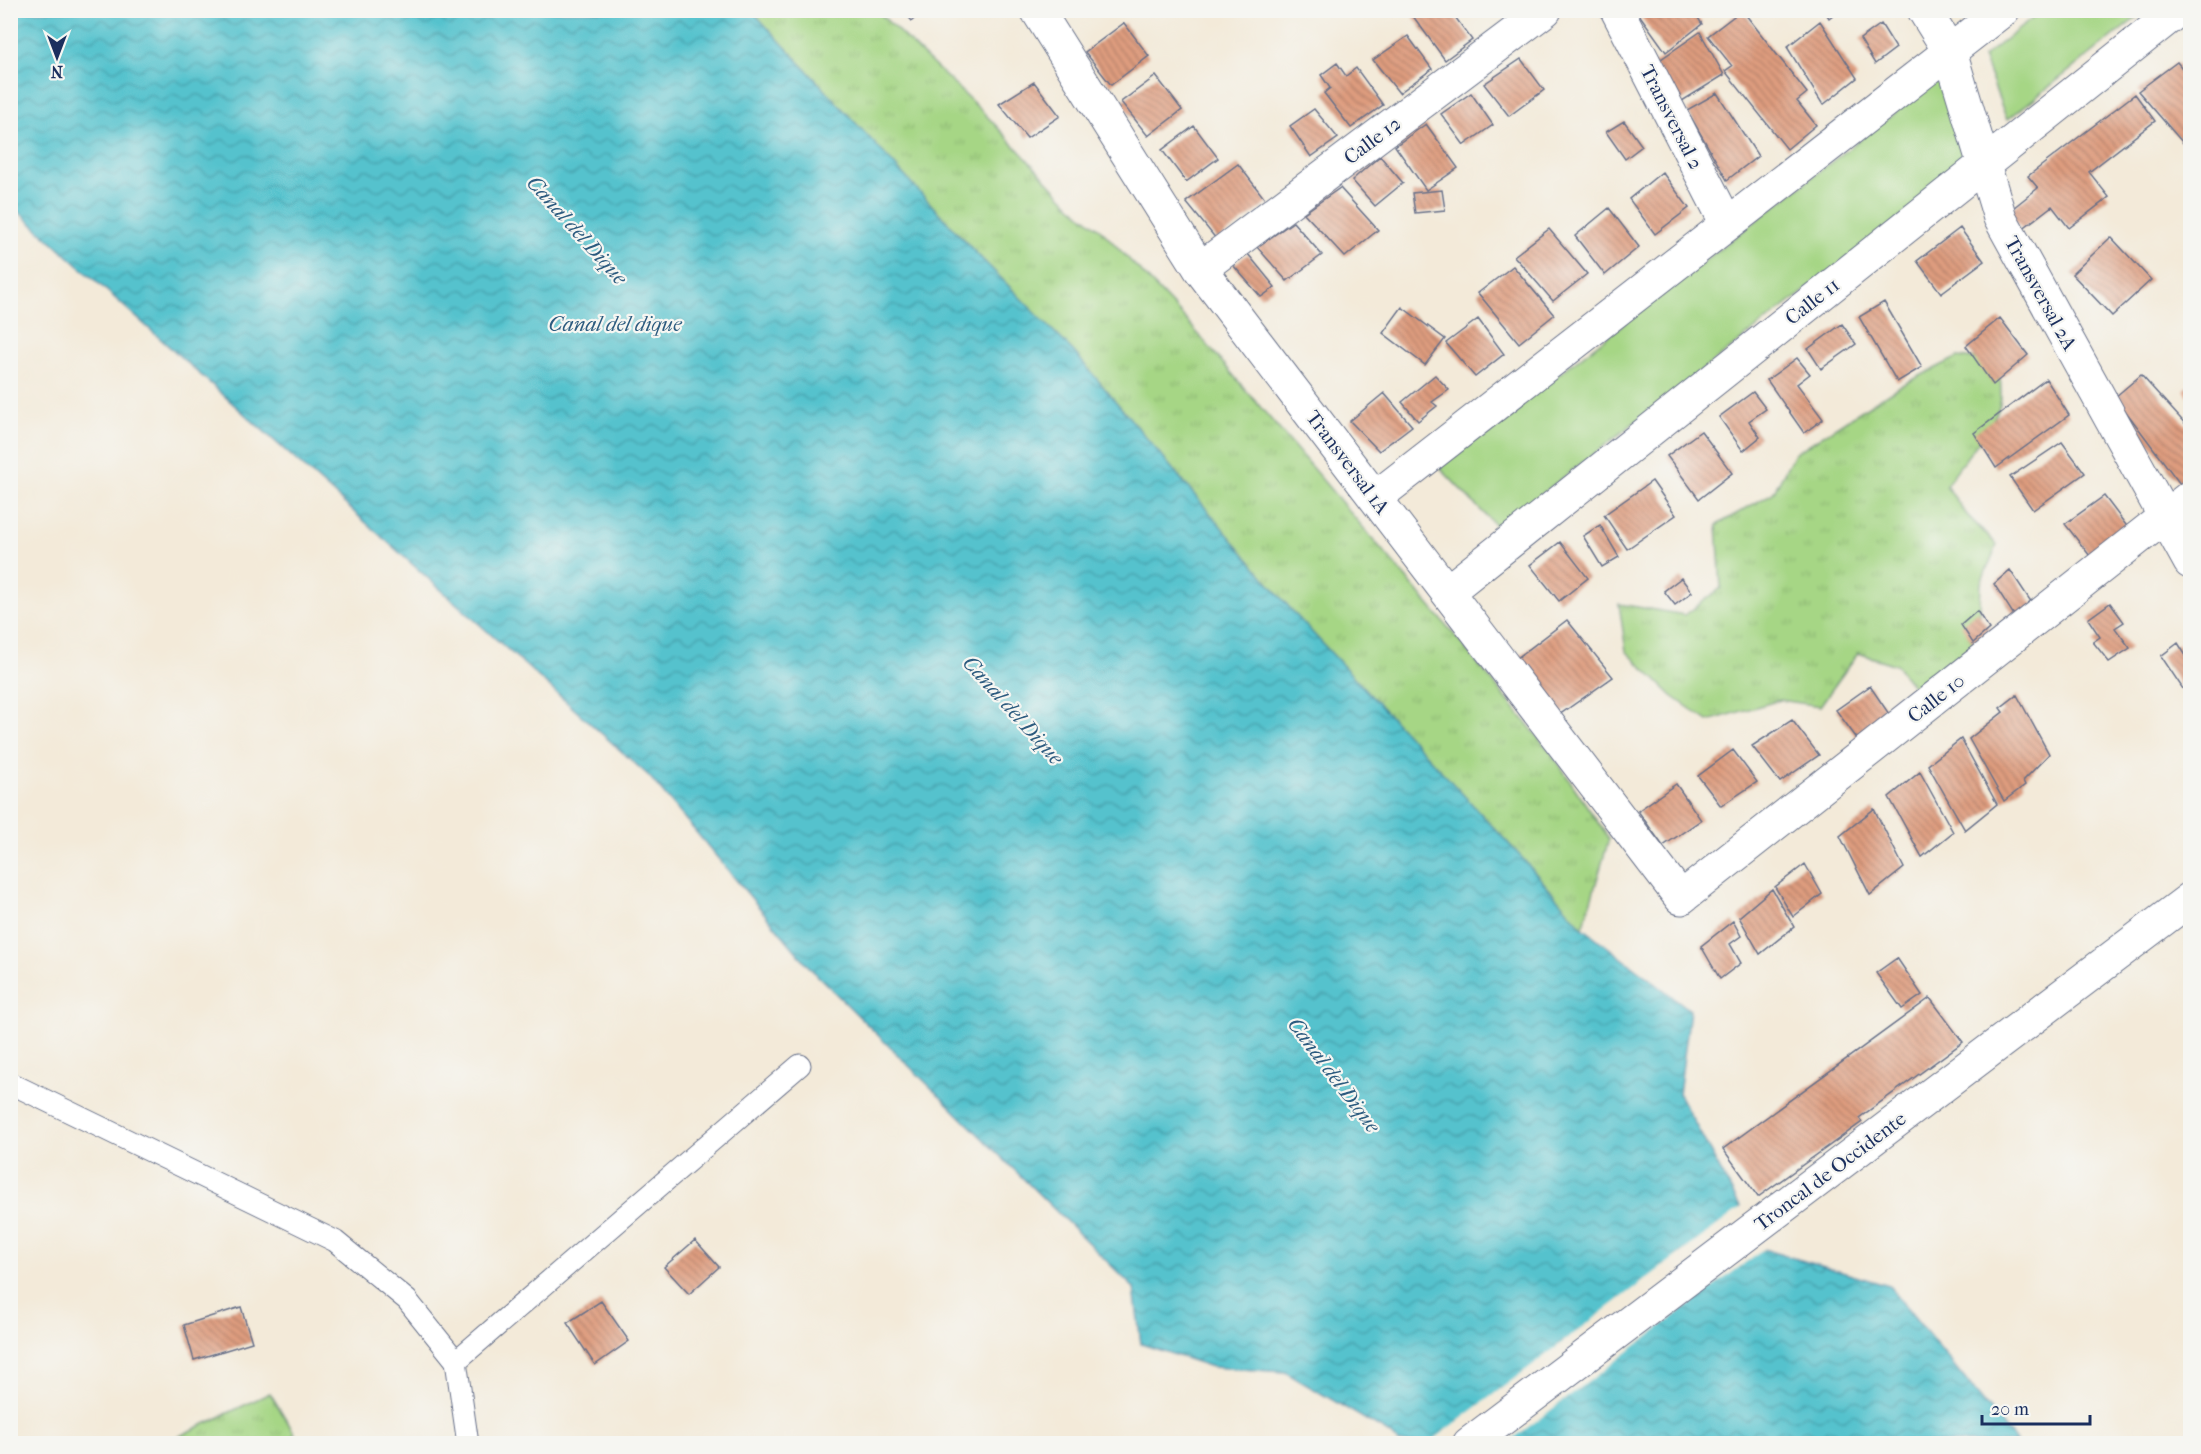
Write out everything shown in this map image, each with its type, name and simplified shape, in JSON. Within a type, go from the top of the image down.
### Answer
[{"type":"main road","name":"Calle 12","points":[[1200,269],[1545,10]]},
{"type":"main road","name":"Transversal 2","points":[[1617,10],[1727,224]]},
{"type":"main road","name":"Transversal 2A","points":[[1923,10],[1950,51],[2000,218],[2178,507],[2190,562]]},
{"type":"main road","points":[[1375,498],[2003,10]]},
{"type":"main road","name":"Calle 11","points":[[1446,592],[2178,10]]},
{"type":"main road","name":"Transversal 1A","points":[[1050,16],[1200,269],[1681,898]]},
{"type":"main road","name":"Calle 10","points":[[1681,898],[2178,507]]},
{"type":"main road","name":"Troncal de Occidente","points":[[1469,1443],[2190,899]]},
{"type":"lane","points":[[456,1361],[800,1065]]},
{"type":"lane","points":[[10,1083],[335,1241],[407,1300],[456,1361],[468,1443]]},
{"type":"green space","points":[[752,11],[877,11],[985,114],[1070,205],[1102,231],[1182,315],[1447,626],[1552,754],[1609,839],[1583,928],[1523,859],[1294,613],[1074,352],[975,252]]},
{"type":"green space","points":[[2042,11],[2145,11],[2007,120],[1983,57]]},
{"type":"green space","points":[[1945,74],[1972,162],[1498,528],[1439,467]]},
{"type":"green space","points":[[1958,357],[1999,362],[2001,389],[2000,404],[1990,425],[1946,486],[1967,515],[1997,545],[1981,583],[1979,630],[1968,671],[1940,684],[1914,688],[1896,665],[1858,653],[1820,706],[1780,700],[1708,721],[1672,696],[1626,651],[1619,604],[1685,615],[1721,588],[1717,525],[1773,493],[1794,454],[1898,387]]},
{"type":"green space","points":[[270,1393],[295,1434],[283,1443],[165,1443]]},
{"type":"water","name":"Canal del dique","points":[[11,11],[752,11],[975,252],[1074,352],[1294,613],[1523,859],[1583,928],[1690,1010],[1679,1094],[1763,1249],[1889,1286],[2017,1443],[1398,1443],[1392,1435],[1285,1372],[1212,1367],[1141,1344],[1134,1288],[811,969],[649,776],[11,205]]},
{"type":"pier","points":[[1743,1206],[1766,1247],[1506,1444],[1429,1443]]},
{"type":"building","points":[[902,10],[923,10],[912,21]]},
{"type":"building","points":[[1412,10],[1450,10],[1472,40],[1445,60],[1410,12]]},
{"type":"building","points":[[1636,10],[1693,10],[1702,24],[1666,52]]},
{"type":"building","points":[[1742,10],[1807,93],[1797,101],[1816,125],[1787,149],[1725,71],[1732,66],[1708,36]]},
{"type":"building","points":[[1824,10],[1839,10],[1829,18]]},
{"type":"building","points":[[1820,21],[1857,78],[1823,105],[1787,47]]},
{"type":"building","points":[[1124,23],[1149,56],[1111,85],[1085,52]]},
{"type":"building","points":[[1881,24],[1896,48],[1875,64],[1860,39]]},
{"type":"building","points":[[1700,32],[1724,75],[1674,106],[1651,66]]},
{"type":"building","points":[[1408,36],[1432,69],[1399,93],[1373,60]]},
{"type":"building","points":[[1521,59],[1544,90],[1509,116],[1484,84]]},
{"type":"building","points":[[2177,62],[2190,78],[2190,137],[2183,143],[2138,91]]},
{"type":"building","points":[[1337,63],[1346,76],[1356,68],[1383,105],[1351,128],[1324,93],[1330,88],[1321,75]]},
{"type":"building","points":[[1156,76],[1182,110],[1148,136],[1121,102]]},
{"type":"building","points":[[1034,82],[1060,116],[1027,138],[999,104]]},
{"type":"building","points":[[1471,93],[1493,125],[1464,145],[1441,114]]},
{"type":"building","points":[[1717,93],[1758,156],[1727,180],[1687,110]]},
{"type":"building","points":[[2135,94],[2155,121],[2089,172],[2109,197],[2069,228],[2052,206],[2022,229],[2008,212],[2038,188],[2028,176]]},
{"type":"building","points":[[1314,109],[1338,138],[1311,157],[1290,126]]},
{"type":"building","points":[[1624,121],[1642,146],[1625,159],[1606,132]]},
{"type":"building","points":[[1426,124],[1458,168],[1426,190],[1395,146]]},
{"type":"building","points":[[1194,126],[1218,158],[1186,182],[1162,150]]},
{"type":"building","points":[[1380,156],[1403,183],[1375,206],[1352,180]]},
{"type":"building","points":[[1238,164],[1268,203],[1217,240],[1186,202]]},
{"type":"building","points":[[1662,172],[1689,208],[1655,234],[1629,199]]},
{"type":"building","points":[[1340,188],[1378,230],[1345,257],[1304,213]]},
{"type":"building","points":[[1442,190],[1445,210],[1415,213],[1412,193]]},
{"type":"building","points":[[1609,208],[1639,247],[1605,275],[1575,236]]},
{"type":"building","points":[[1293,222],[1322,255],[1287,281],[1257,247]]},
{"type":"building","points":[[1960,228],[1984,261],[1941,293],[1917,261]]},
{"type":"building","points":[[1549,229],[1587,274],[1553,301],[1514,256]]},
{"type":"building","points":[[2111,237],[2151,280],[2112,316],[2072,274]]},
{"type":"building","points":[[1248,254],[1275,287],[1261,297],[1233,265]]},
{"type":"building","points":[[1513,266],[1554,315],[1519,343],[1478,293]]},
{"type":"building","points":[[1884,302],[1922,367],[1897,382],[1859,317]]},
{"type":"building","points":[[1402,307],[1445,339],[1425,365],[1383,333]]},
{"type":"building","points":[[2000,318],[2028,355],[1993,385],[1966,346]]},
{"type":"building","points":[[1478,319],[1504,354],[1475,377],[1446,343]]},
{"type":"building","points":[[1842,324],[1856,344],[1821,369],[1808,349]]},
{"type":"building","points":[[1797,358],[1810,374],[1797,384],[1823,419],[1804,433],[1767,380]]},
{"type":"building","points":[[1435,375],[1449,390],[1432,402],[1437,406],[1418,421],[1402,402]]},
{"type":"building","points":[[2141,375],[2190,429],[2190,475],[2180,484],[2115,397]]},
{"type":"building","points":[[2046,379],[2069,415],[1996,468],[1974,433]]},
{"type":"building","points":[[2190,384],[2190,398],[2184,390]]},
{"type":"building","points":[[1753,392],[1766,409],[1749,421],[1760,437],[1743,451],[1719,417]]},
{"type":"building","points":[[1384,393],[1412,426],[1379,451],[1350,421]]},
{"type":"building","points":[[1701,431],[1732,473],[1699,499],[1667,456]]},
{"type":"building","points":[[2062,442],[2085,473],[2033,510],[2010,477]]},
{"type":"building","points":[[1652,481],[1676,515],[1627,549],[1604,515]]},
{"type":"building","points":[[2104,496],[2129,529],[2090,556],[2065,524]]},
{"type":"building","points":[[1600,525],[1619,557],[1602,567],[1583,536]]},
{"type":"building","points":[[1560,542],[1588,578],[1559,601],[1530,565]]},
{"type":"building","points":[[2010,570],[2034,606],[2017,620],[1994,584]]},
{"type":"building","points":[[1681,578],[1692,592],[1675,605],[1664,591]]},
{"type":"building","points":[[2110,603],[2124,622],[2115,628],[2130,648],[2109,662],[2093,642],[2100,637],[2088,619]]},
{"type":"building","points":[[1977,611],[1989,629],[1973,643],[1961,625]]},
{"type":"building","points":[[1567,620],[1613,677],[1556,717],[1512,662]]},
{"type":"building","points":[[2178,643],[2190,662],[2190,688],[2185,692],[2161,656]]},
{"type":"building","points":[[1870,686],[1891,717],[1858,740],[1836,710]]},
{"type":"building","points":[[2017,695],[2049,754],[2023,781],[2025,785],[2004,801],[1969,739],[2003,712],[2000,708]]},
{"type":"building","points":[[1792,720],[1819,755],[1780,782],[1752,746]]},
{"type":"building","points":[[1961,739],[1997,804],[1965,830],[1928,765]]},
{"type":"building","points":[[1733,750],[1757,782],[1721,806],[1698,776]]},
{"type":"building","points":[[1920,772],[1953,832],[1922,857],[1889,797]]},
{"type":"building","points":[[1676,784],[1701,820],[1663,846],[1638,811]]},
{"type":"building","points":[[1874,809],[1904,868],[1870,895],[1840,836]]},
{"type":"building","points":[[1805,864],[1822,894],[1793,917],[1775,887]]},
{"type":"building","points":[[1772,889],[1794,927],[1760,954],[1739,917]]},
{"type":"building","points":[[1733,921],[1741,936],[1730,944],[1741,963],[1720,979],[1701,946]]},
{"type":"building","points":[[1897,958],[1922,995],[1902,1009],[1876,973]]},
{"type":"building","points":[[1930,998],[1963,1042],[1859,1118],[1862,1122],[1758,1197],[1723,1149]]},
{"type":"building","points":[[695,1240],[719,1267],[689,1294],[664,1267]]},
{"type":"building","points":[[601,1301],[629,1341],[595,1365],[567,1323]]},
{"type":"building","points":[[241,1307],[252,1342],[194,1360],[184,1325]]},
{"type":"water label","name":"Canal del Dique","points":[[577,230]]},
{"type":"water label","name":"Canal del Dique","points":[[1013,710]]},
{"type":"water label","name":"Canal del Dique","points":[[1334,1075]]}]
